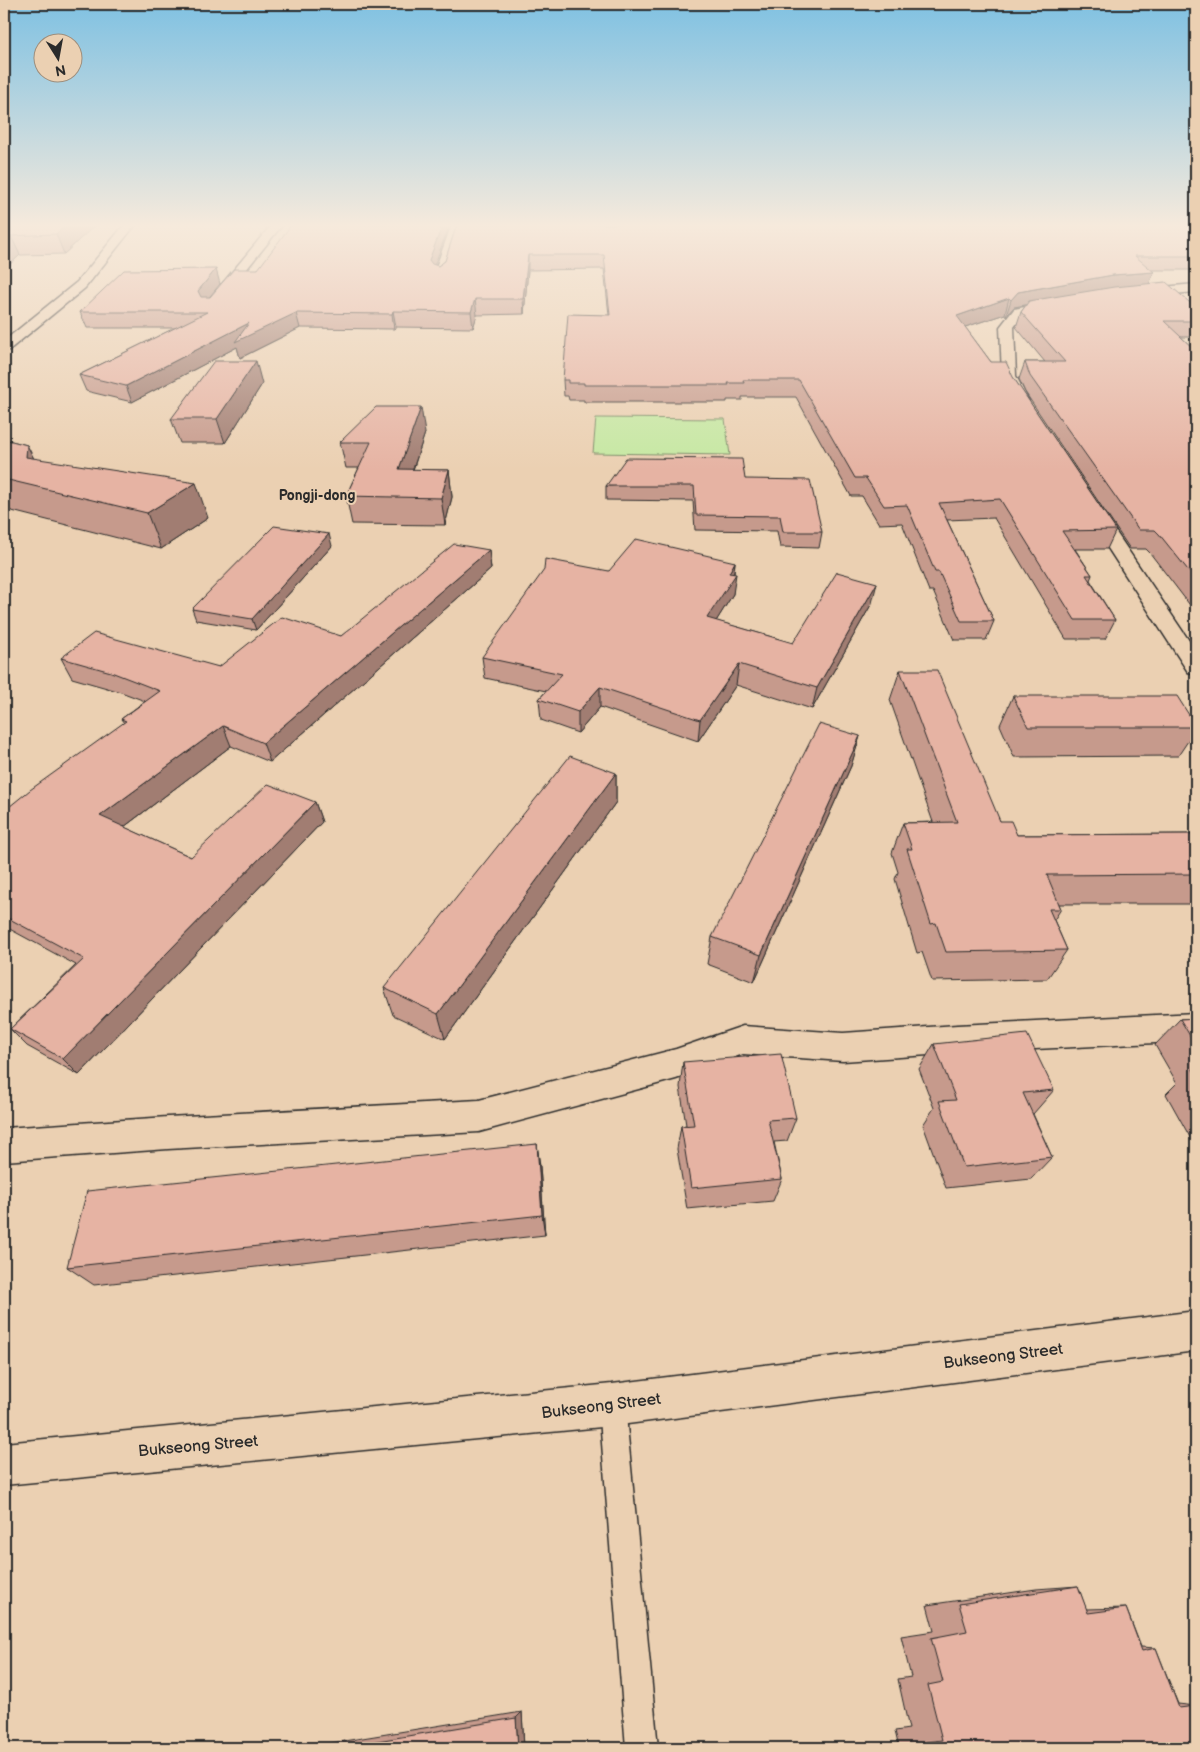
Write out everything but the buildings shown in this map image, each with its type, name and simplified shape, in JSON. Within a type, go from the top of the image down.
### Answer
[{"type":"main road","points":[[4,347],[55,306]]},
{"type":"main road","points":[[1032,418],[1016,393],[1009,376],[1007,327],[1019,312],[1051,306]]},
{"type":"main road","points":[[1082,492],[1196,667]]},
{"type":"main road","points":[[4,1145],[168,1133],[479,1116],[676,1064],[743,1040],[843,1047],[957,1038],[1196,1027]]},
{"type":"main road","name":"Bukseong Street","points":[[4,1464],[612,1405],[1196,1331]]},
{"type":"lane","points":[[612,1405],[642,1748]]},
{"type":"green space","points":[[596,418],[725,419],[730,455],[593,453]]},
{"type":"district","name":"Pongji-dong","points":[[317,495]]}]
